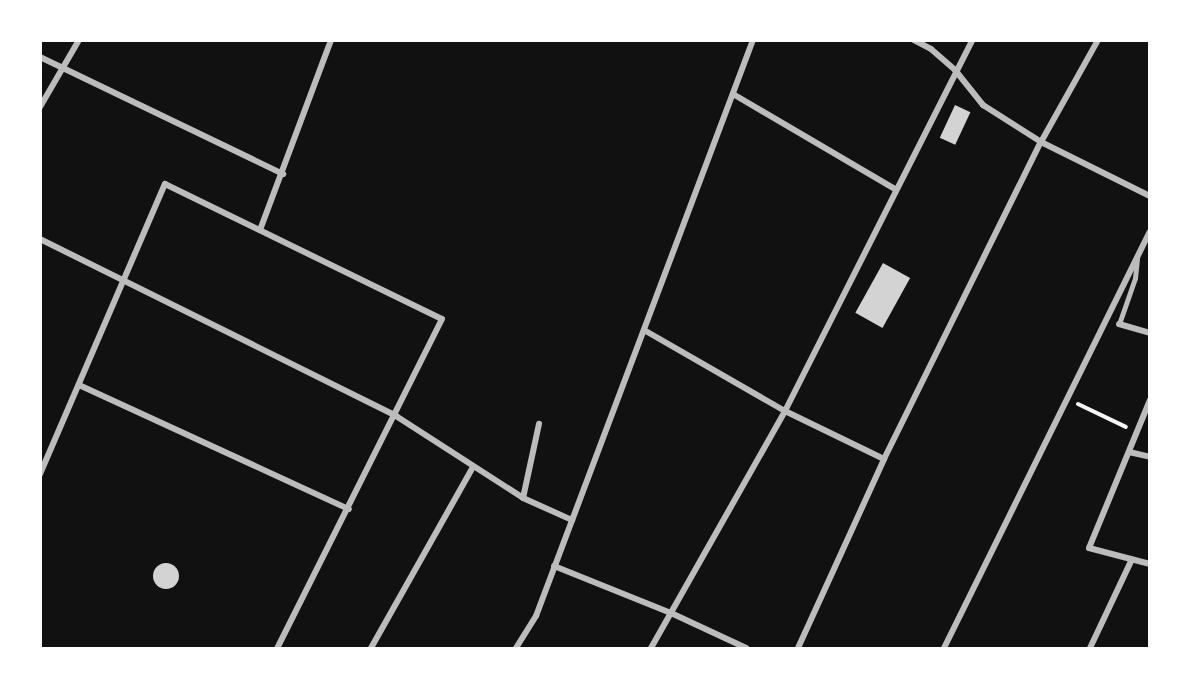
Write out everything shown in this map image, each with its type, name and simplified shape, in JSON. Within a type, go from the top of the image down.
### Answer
[{"type":"street","points":[[40,107],[79,40]]},
{"type":"street","points":[[516,648],[536,616],[753,40]]},
{"type":"street","points":[[914,40],[931,49],[955,70],[983,105],[1041,142],[1149,196]]},
{"type":"street","points":[[651,648],[785,411],[972,40]]},
{"type":"street","points":[[798,648],[884,459],[1041,142],[1098,40]]},
{"type":"street","points":[[260,231],[283,174],[328,41]]},
{"type":"street","points":[[40,57],[283,174]]},
{"type":"street","points":[[732,94],[895,189]]},
{"type":"street","points":[[40,474],[79,386],[121,280],[165,184],[442,319],[396,416],[277,648]]},
{"type":"street","points":[[944,648],[1149,232]]},
{"type":"street","points":[[40,239],[396,416],[523,498],[572,520]]},
{"type":"street","points":[[1137,257],[1136,278],[1119,324],[1149,333]]},
{"type":"street","points":[[645,330],[785,411],[884,459]]},
{"type":"street","points":[[79,386],[349,509]]},
{"type":"street","points":[[1149,400],[1089,548],[1149,564]]},
{"type":"street","points":[[523,498],[539,424]]},
{"type":"street","points":[[1129,452],[1149,457]]},
{"type":"street","points":[[371,648],[473,467]]},
{"type":"street","points":[[1090,648],[1132,559]]},
{"type":"street","points":[[554,566],[671,613],[746,648]]},
{"type":"path","points":[[1067,399],[1137,432]]},
{"type":"building","points":[[955,105],[970,112],[955,145],[940,138]]},
{"type":"building","points":[[883,263],[910,278],[882,328],[855,313]]},
{"type":"building","points":[[166,563],[175,567],[179,576],[175,585],[166,589],[157,585],[153,576],[157,567]]}]
